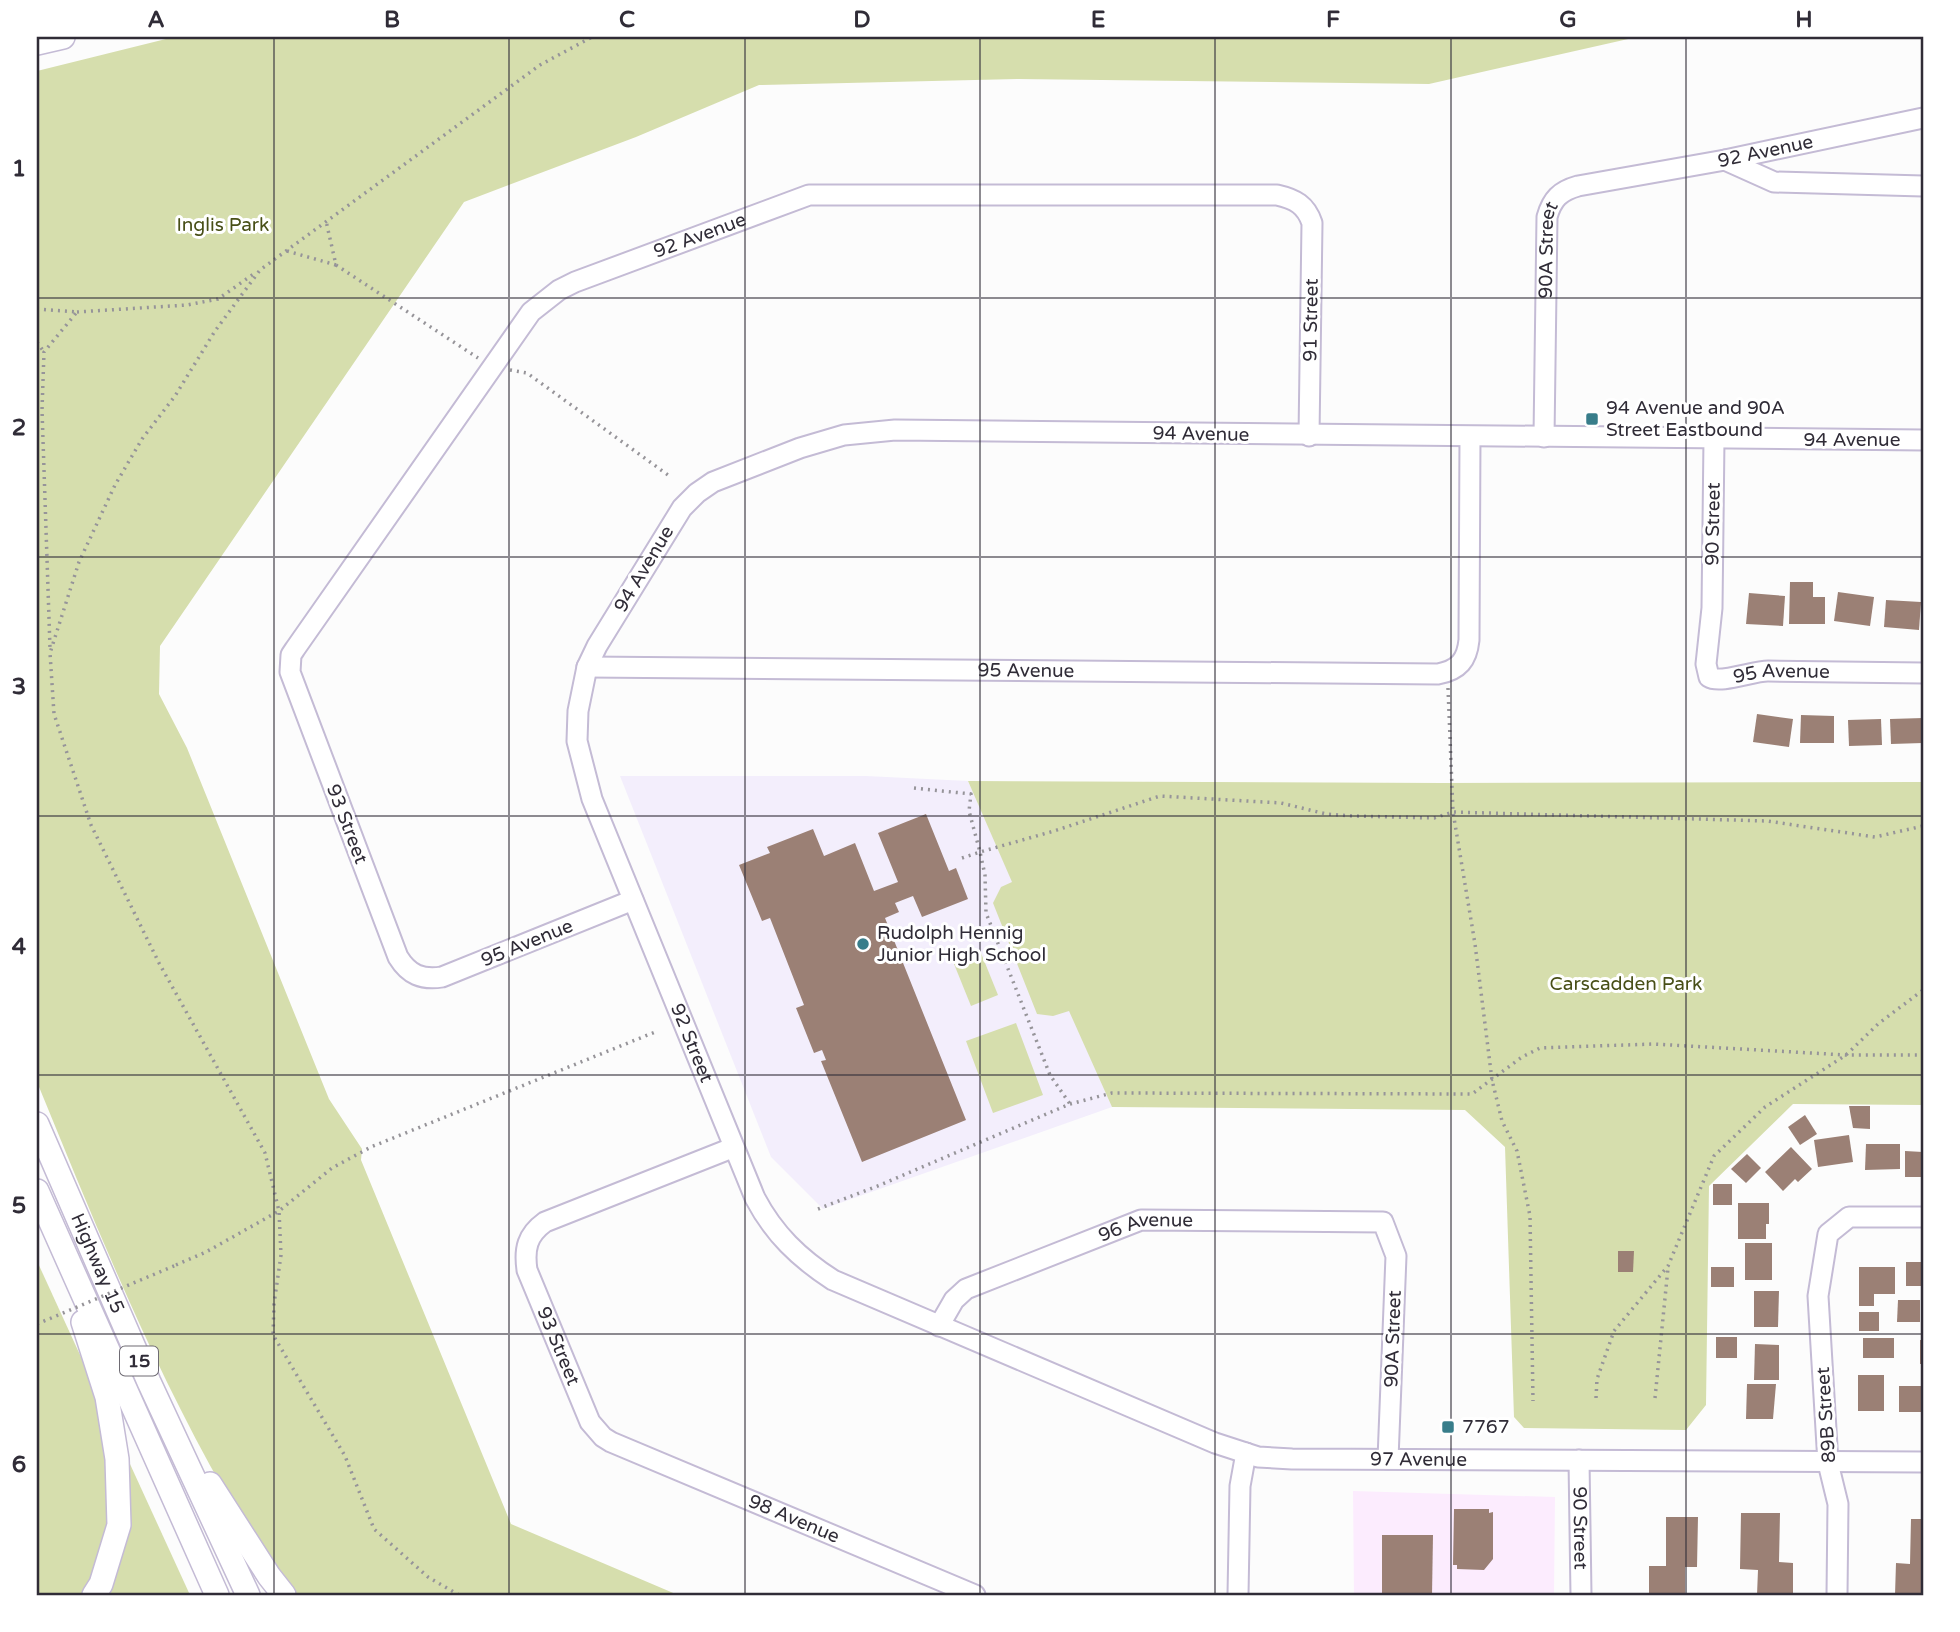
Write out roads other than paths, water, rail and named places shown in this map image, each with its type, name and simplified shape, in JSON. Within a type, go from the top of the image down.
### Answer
[{"type":"main road","points":[[37,43],[63,37]]},
{"type":"main road","name":"Highway 15","points":[[37,1124],[149,1382],[248,1595]]},
{"type":"main road","name":"Highway 15","points":[[37,1191],[217,1595]]},
{"type":"main road","points":[[59,1238],[107,1397],[117,1459],[119,1525],[101,1584],[94,1595]]},
{"type":"main road","points":[[149,1382],[227,1511],[284,1595]]},
{"type":"street","name":"92 Avenue","points":[[1725,160],[1923,118]]},
{"type":"street","name":"92 Avenue","points":[[1725,160],[1773,182],[1923,186]]},
{"type":"street","name":"90A Street","points":[[1544,438],[1547,217],[1554,200],[1567,189],[1578,186],[1725,160]]},
{"type":"street","name":"92 Avenue","points":[[290,662],[295,649],[531,312],[559,290],[783,202],[809,195],[1277,195],[1303,206]]},
{"type":"street","name":"91 Street","points":[[1303,206],[1309,215],[1312,233],[1309,436]]},
{"type":"street","name":"94 Avenue","points":[[587,667],[689,499],[713,482],[821,441],[856,433],[895,430],[1923,440]]},
{"type":"street","name":"95 Avenue","points":[[587,667],[1424,674],[1454,668],[1468,651],[1469,640],[1469,437]]},
{"type":"street","name":"90 Street","points":[[1712,608],[1714,439]]},
{"type":"street","name":"95 Avenue","points":[[1712,608],[1706,670],[1712,680],[1719,681],[1754,671],[1923,673]]},
{"type":"street","name":"93 Street","points":[[290,662],[293,685],[398,957],[411,973],[419,977]]},
{"type":"street","name":"92 Street","points":[[587,667],[578,710],[577,741],[592,799],[733,1148],[762,1213],[796,1254],[833,1280],[939,1326]]},
{"type":"street","name":"95 Avenue","points":[[419,977],[442,977],[633,900]]},
{"type":"street","name":"93 Street","points":[[611,1442],[596,1430],[587,1415],[527,1269],[527,1240],[545,1222],[733,1148]]},
{"type":"street","name":"89B Street","points":[[1837,1595],[1838,1504],[1828,1463],[1818,1296],[1828,1234],[1849,1217],[1923,1217]]},
{"type":"street","name":"96 Avenue","points":[[939,1326],[954,1300],[966,1289],[1141,1220],[1383,1222]]},
{"type":"street","name":"90A Street","points":[[1383,1222],[1396,1256],[1388,1459]]},
{"type":"street","name":"97 Avenue","points":[[939,1326],[1215,1443],[1273,1459],[1923,1462]]},
{"type":"street","name":"98 Avenue","points":[[611,1442],[975,1595]]},
{"type":"street","points":[[1238,1595],[1240,1486],[1246,1453]]},
{"type":"street","name":"90 Street","points":[[1579,1460],[1581,1595]]},
{"type":"place","name":"94 Avenue and 90A Street Eastbound","points":[[1592,419]]},
{"type":"place","name":"Rudolph Hennig Junior High School","points":[[863,944]]},
{"type":"place","name":"7767","points":[[1448,1427]]},
{"type":"park label","name":"Inglis Park","points":[[223,225]]},
{"type":"park label","name":"Carscadden Park","points":[[1626,984]]}]
